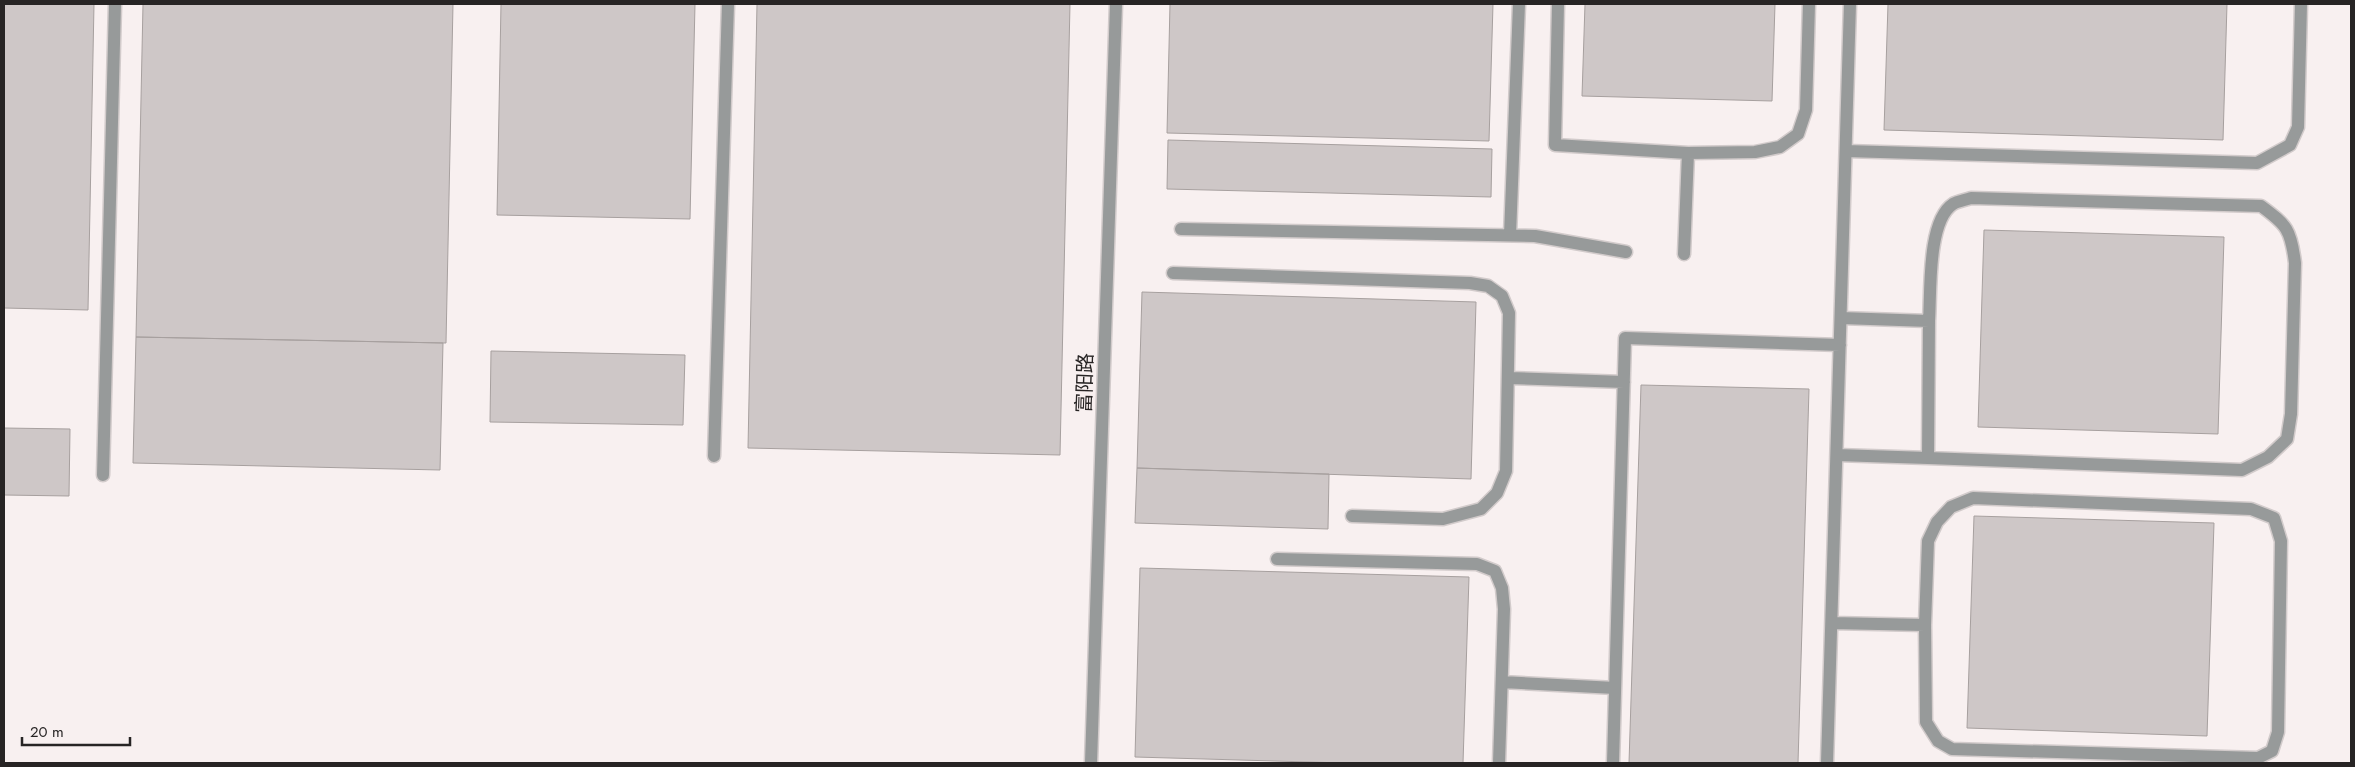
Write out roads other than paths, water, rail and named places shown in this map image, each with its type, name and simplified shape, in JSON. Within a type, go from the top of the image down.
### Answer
[{"type":"street","points":[[102,475],[115,4]]},
{"type":"street","points":[[714,456],[728,4]]},
{"type":"street","name":"富阳路","points":[[1091,763],[1116,4]]},
{"type":"street","points":[[1510,236],[1519,4]]},
{"type":"street","points":[[1558,4],[1555,145],[1688,153],[1755,152],[1780,147],[1798,134],[1806,110],[1809,4]]},
{"type":"street","points":[[1827,763],[1850,4]]},
{"type":"street","points":[[1846,151],[2257,163],[2290,145],[2298,127],[2301,4]]},
{"type":"street","points":[[1684,254],[1688,153]]},
{"type":"street","points":[[1837,455],[2242,470],[2268,457],[2287,439],[2291,414],[2295,263],[2292,240],[2282,221],[2261,206],[1971,198],[1953,204],[1942,217],[1936,231],[1929,322],[1928,458]]},
{"type":"street","points":[[1181,229],[1535,236],[1626,252]]},
{"type":"street","points":[[1173,273],[1470,284],[1488,286],[1502,296],[1509,313],[1509,378],[1506,472],[1497,493],[1481,509],[1443,519],[1352,516]]},
{"type":"street","points":[[1841,318],[1929,322]]},
{"type":"street","points":[[1613,763],[1625,338],[1840,344]]},
{"type":"street","points":[[1509,378],[1624,382]]},
{"type":"street","points":[[1973,498],[2251,509],[2274,518],[2281,541],[2278,732],[2272,751],[2258,758],[1952,749],[1938,740],[1926,722],[1925,625],[1928,541],[1937,522],[1951,507],[1973,498]]},
{"type":"street","points":[[1277,559],[1477,564],[1495,571],[1502,588],[1502,682],[1499,763]]},
{"type":"street","points":[[1832,623],[1925,625]]},
{"type":"street","points":[[1502,682],[1615,688]]}]
